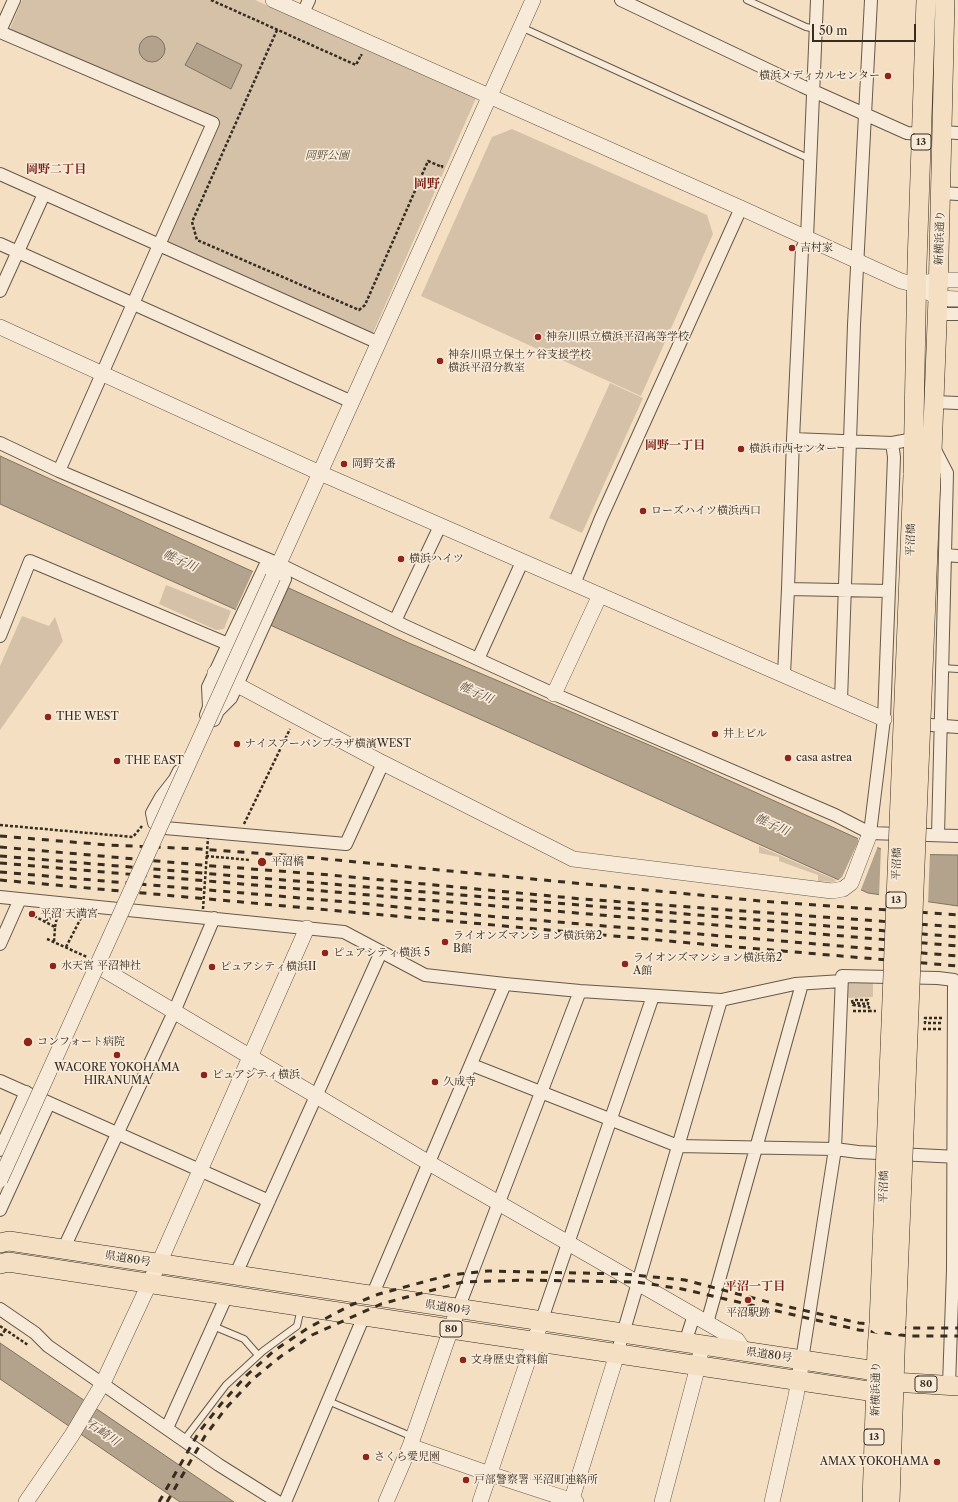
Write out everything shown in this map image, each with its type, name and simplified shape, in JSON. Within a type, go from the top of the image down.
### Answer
[{"type":"main road","name":"新横浜通り","points":[[922,476],[914,439],[917,285],[926,0]]},
{"type":"main road","name":"新横浜通り","points":[[922,476],[932,445],[939,289],[950,194],[950,132],[945,0]]},
{"type":"main road","name":"平沼橋","points":[[887,1324],[922,476]]},
{"type":"main road","name":"県道80号","points":[[2,1240],[876,1371],[893,1382],[954,1386]]},
{"type":"main road","name":"県道80号","points":[[0,1264],[8,1262],[875,1392]]},
{"type":"main road","name":"新横浜通り","points":[[872,1502],[876,1371],[887,1324]]},
{"type":"main road","name":"新横浜通り","points":[[887,1324],[893,1382],[890,1502]]},
{"type":"main road","points":[[875,1392],[893,1382]]},
{"type":"street","points":[[14,0],[0,31],[213,123],[59,471]]},
{"type":"street","points":[[273,0],[306,7],[490,97],[741,208],[901,281],[939,289],[958,299]]},
{"type":"street","points":[[0,1180],[533,0]]},
{"type":"street","points":[[621,0],[907,133],[922,134]]},
{"type":"street","points":[[784,675],[792,439],[802,249],[807,238],[818,0]]},
{"type":"street","points":[[841,700],[857,261],[871,0]]},
{"type":"street","points":[[0,174],[379,343]]},
{"type":"street","points":[[0,291],[44,194]]},
{"type":"street","points":[[574,584],[601,518],[741,208]]},
{"type":"street","points":[[0,244],[352,402]]},
{"type":"street","points":[[939,289],[958,280]]},
{"type":"street","points":[[938,320],[943,314],[958,314]]},
{"type":"street","points":[[0,327],[320,474],[884,718],[940,726],[958,726]]},
{"type":"street","points":[[934,402],[958,403]]},
{"type":"street","points":[[792,439],[892,443],[914,439]]},
{"type":"street","points":[[0,443],[275,572],[395,621],[554,694],[835,815],[870,833],[958,836]]},
{"type":"street","points":[[215,673],[383,763],[573,859],[832,891],[843,889],[851,883],[870,833],[884,718],[894,457],[892,443]]},
{"type":"street","points":[[932,445],[947,472],[938,835]]},
{"type":"street","points":[[395,621],[440,526]]},
{"type":"street","points":[[945,555],[958,556]]},
{"type":"street","points":[[0,636],[30,562],[228,644]]},
{"type":"street","points":[[478,659],[522,562]]},
{"type":"street","points":[[275,572],[240,617],[208,687],[209,708],[175,780],[160,797],[152,813],[154,823],[165,828],[346,844],[383,763]]},
{"type":"street","points":[[165,828],[218,711],[230,700],[262,628],[275,572]]},
{"type":"street","points":[[788,589],[889,591]]},
{"type":"street","points":[[554,694],[600,595]]},
{"type":"street","points":[[0,897],[344,932],[425,975],[580,992],[721,1000],[802,984],[842,981]]},
{"type":"street","points":[[0,944],[20,899]]},
{"type":"street","points":[[0,1210],[37,1098],[122,909]]},
{"type":"street","points":[[63,1250],[174,1012],[214,918]]},
{"type":"street","points":[[26,1502],[72,1435],[103,1383],[159,1264],[307,928]]},
{"type":"street","points":[[235,1276],[381,952]]},
{"type":"street","points":[[97,964],[174,1012],[430,1163],[737,1340],[745,1352]]},
{"type":"street","points":[[772,1502],[799,1380],[835,1149],[847,1001],[842,976],[938,978],[954,980],[956,1157],[953,1270],[954,1386]]},
{"type":"street","points":[[372,1296],[472,1065],[505,984]]},
{"type":"street","points":[[662,1502],[698,1366],[694,1344],[756,1148],[802,984]]},
{"type":"street","points":[[386,1502],[411,1441],[458,1309],[580,992]]},
{"type":"street","points":[[480,1502],[653,996]]},
{"type":"street","points":[[411,1441],[490,1474],[573,1501],[721,1000]]},
{"type":"street","points":[[472,1065],[678,1146],[835,1149],[858,1152],[956,1157]]},
{"type":"street","points":[[0,1081],[269,1201]]},
{"type":"street","points":[[0,1150],[37,1098]]},
{"type":"street","points":[[167,1428],[227,1295]]},
{"type":"street","points":[[0,1309],[35,1333],[48,1346],[184,1440],[278,1502]]},
{"type":"street","points":[[286,1502],[364,1316]]},
{"type":"lane","points":[[747,0],[806,27],[816,29]]},
{"type":"lane","points":[[521,27],[810,159]]},
{"type":"lane","points":[[941,668],[958,669]]},
{"type":"lane","points":[[184,1440],[226,1385],[258,1354],[296,1326],[301,1306]]},
{"type":"lane","points":[[213,1326],[244,1340],[258,1354]]},
{"type":"lane","points":[[328,1402],[411,1441]]},
{"type":"path","points":[[211,0],[356,65],[360,56],[368,59]]},
{"type":"path","points":[[277,30],[192,222],[198,240],[359,310],[365,305],[428,161],[442,167],[445,160]]},
{"type":"path","points":[[757,449],[786,451]]},
{"type":"path","points":[[244,836],[243,825],[296,716]]},
{"type":"path","points":[[0,826],[133,837],[152,813]]},
{"type":"path","points":[[203,909],[208,838]]},
{"type":"path","points":[[206,856],[250,860]]},
{"type":"path","points":[[66,947],[86,906]]},
{"type":"path","points":[[34,916],[45,920],[55,927]]},
{"type":"path","points":[[54,942],[57,917]]},
{"type":"path","points":[[45,920],[51,918]]},
{"type":"path","points":[[47,939],[66,947],[97,964]]},
{"type":"path","points":[[868,1000],[868,1004],[847,1001],[868,1000]]},
{"type":"path","points":[[847,1001],[853,1005],[869,1007],[869,1011]]},
{"type":"path","points":[[859,1011],[878,1011]]},
{"type":"path","points":[[922,1017],[923,1029],[946,1029]]},
{"type":"path","points":[[947,1024],[925,1023],[925,1018],[948,1018]]},
{"type":"path","points":[[0,1334],[2,1335],[5,1330]]},
{"type":"green space","name":"岡野公園","points":[[22,0],[255,0],[476,98],[372,335],[166,244],[219,122],[10,29]]},
{"type":"green space","points":[[512,129],[707,215],[713,234],[641,396],[421,296],[492,137]]},
{"type":"green space","points":[[610,383],[643,398],[582,533],[549,518]]},
{"type":"green space","points":[[166,585],[231,611],[224,629],[216,630],[159,604]]},
{"type":"green space","points":[[22,616],[49,626],[55,617],[63,641],[0,730],[0,666]]},
{"type":"green space","points":[[759,846],[836,880],[834,882],[818,881],[818,875],[779,861],[779,857],[759,853]]},
{"type":"green space","points":[[873,980],[873,997],[846,998],[847,981]]},
{"type":"water","points":[[152,36],[162,39],[165,49],[162,59],[152,62],[142,59],[139,49],[142,39]]},
{"type":"water","points":[[197,43],[242,65],[231,89],[185,65]]},
{"type":"water","name":"帷子川","points":[[0,456],[409,643],[675,756],[892,854],[958,855],[958,906],[868,893],[0,504]]},
{"type":"water","name":"石崎川","points":[[0,1343],[234,1502],[180,1502],[0,1379]]},
{"type":"pier","points":[[254,569],[264,574],[245,616],[235,611]]},
{"type":"pier","points":[[858,837],[878,846],[860,892],[837,881],[842,877],[858,842]]},
{"type":"pier","points":[[881,847],[893,852],[930,852],[928,904],[879,897]]},
{"type":"railway","points":[[0,836],[108,845],[200,849],[295,856],[761,901],[958,915]]},
{"type":"railway","points":[[0,847],[330,875],[582,899],[958,927]]},
{"type":"railway","points":[[0,856],[958,937]]},
{"type":"railway","points":[[0,863],[958,946]]},
{"type":"railway","points":[[0,872],[359,903],[487,916],[958,956]]},
{"type":"railway","points":[[0,880],[958,966]]},
{"type":"railway","points":[[159,1502],[199,1432],[221,1404],[247,1375],[275,1350],[308,1328],[351,1305],[379,1294],[449,1275],[488,1271],[623,1274],[685,1280],[776,1304],[859,1323],[911,1328],[958,1328]]},
{"type":"railway","points":[[167,1502],[205,1436],[226,1408],[253,1379],[280,1357],[312,1335],[381,1304],[463,1282],[526,1280],[637,1282],[682,1289],[859,1330],[910,1336],[958,1336]]},
{"type":"place","name":"横浜メディカルセンター","points":[[888,76]]},
{"type":"place","name":"吉村家","points":[[792,248]]},
{"type":"place","name":"神奈川県立横浜平沼高等学校","points":[[538,337]]},
{"type":"place","name":"神奈川県立保土ケ谷支援学校 横浜平沼分教室","points":[[440,361]]},
{"type":"place","name":"横浜市西センター","points":[[741,449]]},
{"type":"place","name":"岡野交番","points":[[344,464]]},
{"type":"place","name":"ローズハイツ横浜西口","points":[[643,511]]},
{"type":"place","name":"横浜ハイツ","points":[[401,559]]},
{"type":"place","name":"THE WEST","points":[[48,717]]},
{"type":"place","name":"井上ビル","points":[[715,734]]},
{"type":"place","name":"ナイスアーバンプラザ横濱WEST","points":[[237,744]]},
{"type":"place","name":"casa astrea","points":[[788,758]]},
{"type":"place","name":"THE EAST","points":[[117,761]]},
{"type":"place","name":"平沼橋","points":[[262,862]]},
{"type":"place","name":"平沼 天満宮","points":[[32,914]]},
{"type":"place","name":"ライオンズマンション横浜第2 B館","points":[[445,942]]},
{"type":"place","name":"ピュアシティ横浜 5","points":[[325,953]]},
{"type":"place","name":"ライオンズマンション横浜第2 A館","points":[[625,964]]},
{"type":"place","name":"水天宮 平沼神社","points":[[53,966]]},
{"type":"place","name":"ピュアシティ横浜II","points":[[212,967]]},
{"type":"place","name":"コンフォート病院","points":[[28,1042]]},
{"type":"place","name":"WACORE YOKOHAMA HIRANUMA","points":[[117,1055]]},
{"type":"place","name":"ピュアシティ横浜","points":[[204,1075]]},
{"type":"place","name":"久成寺","points":[[435,1082]]},
{"type":"place","name":"平沼駅跡","points":[[748,1300]]},
{"type":"place","name":"文身歴史資料館","points":[[463,1360]]},
{"type":"place","name":"さくら愛児園","points":[[366,1457]]},
{"type":"place","name":"AMAX YOKOHAMA","points":[[937,1462]]},
{"type":"place","name":"戸部警察署 平沼町連絡所","points":[[466,1480]]},
{"type":"district","name":"岡野二丁目","points":[[56,170]]},
{"type":"district","name":"岡野","points":[[427,184]]},
{"type":"district","name":"岡野一丁目","points":[[675,446]]},
{"type":"district","name":"平沼一丁目","points":[[755,1287]]}]
